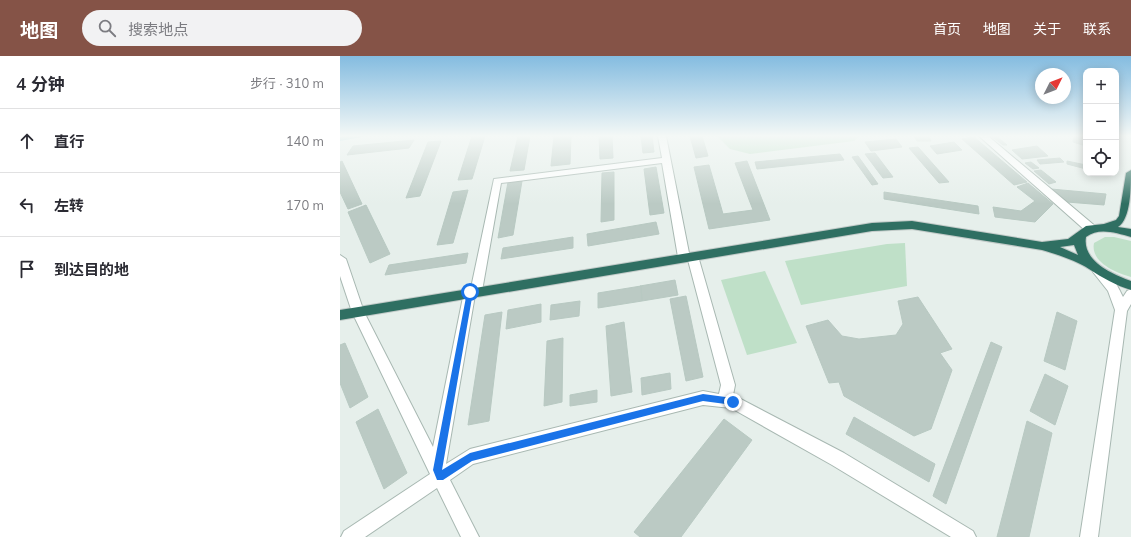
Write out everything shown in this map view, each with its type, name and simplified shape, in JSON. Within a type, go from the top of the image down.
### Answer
[{"type":"highway","points":[[1042,246],[1070,242],[1079,237],[1084,231],[1105,227],[1120,222],[1124,217],[1131,173]]},
{"type":"highway","points":[[340,315],[872,227],[896,225],[935,227],[1042,246],[1060,251],[1113,279],[1131,286]]},
{"type":"highway","points":[[1105,227],[1131,233]]},
{"type":"highway","points":[[1079,237],[1077,244],[1080,253],[1097,270]]},
{"type":"street","points":[[1009,158],[1091,229]]},
{"type":"street","points":[[439,473],[473,292],[497,181],[666,160],[688,257],[728,384],[725,401]]},
{"type":"street","points":[[340,259],[358,312],[470,537]]},
{"type":"street","points":[[1097,270],[1108,280],[1115,291],[1121,310]]},
{"type":"street","points":[[1089,537],[1121,310],[1131,294]]},
{"type":"street","points":[[350,537],[439,473],[470,457],[703,398],[733,402],[838,458],[967,537]]},
{"type":"green space","points":[[1105,237],[1114,237],[1131,241],[1131,277],[1118,273],[1105,266],[1096,256],[1094,243]]},
{"type":"green space","points":[[905,243],[907,286],[801,305],[785,261],[887,244]]},
{"type":"green space","points":[[765,271],[797,343],[747,355],[721,280]]},
{"type":"building","points":[[422,158],[434,158],[420,196],[406,198]]},
{"type":"building","points":[[465,158],[478,158],[472,179],[458,180]]},
{"type":"building","points":[[513,158],[526,158],[524,170],[510,171]]},
{"type":"building","points":[[552,158],[570,158],[570,164],[551,166]]},
{"type":"building","points":[[793,158],[843,158],[844,160],[757,169],[755,162]]},
{"type":"building","points":[[853,158],[860,158],[878,184],[872,185]]},
{"type":"building","points":[[868,158],[879,158],[893,177],[883,178]]},
{"type":"building","points":[[918,158],[928,158],[949,182],[939,183]]},
{"type":"building","points":[[984,158],[999,158],[1027,182],[1014,185]]},
{"type":"building","points":[[1060,158],[1064,162],[1040,164],[1037,160]]},
{"type":"building","points":[[342,161],[362,204],[348,209],[340,192],[340,162]]},
{"type":"building","points":[[747,161],[770,220],[709,229],[694,167],[709,165],[723,214],[753,210],[735,163]]},
{"type":"building","points":[[1067,161],[1083,164],[1083,168],[1067,164]]},
{"type":"building","points":[[1031,162],[1039,168],[1033,169],[1025,163]]},
{"type":"building","points":[[656,167],[664,213],[650,215],[644,169]]},
{"type":"building","points":[[1041,170],[1056,182],[1049,184],[1034,171]]},
{"type":"building","points":[[614,172],[614,220],[601,222],[602,173]]},
{"type":"building","points":[[522,181],[513,235],[498,238],[508,182]]},
{"type":"building","points":[[1028,183],[1053,204],[1035,222],[995,217],[993,207],[1021,211],[1035,201],[1017,187]]},
{"type":"building","points":[[1051,189],[1106,194],[1104,205],[1067,202]]},
{"type":"building","points":[[468,190],[453,243],[437,245],[453,192]]},
{"type":"building","points":[[884,192],[978,206],[979,214],[884,199]]},
{"type":"building","points":[[366,205],[390,254],[370,263],[348,212]]},
{"type":"building","points":[[656,222],[659,234],[588,246],[587,234]]},
{"type":"building","points":[[573,237],[573,248],[501,259],[503,248]]},
{"type":"building","points":[[468,253],[466,263],[385,275],[389,265]]},
{"type":"building","points":[[675,280],[678,295],[642,301],[640,286]]},
{"type":"building","points":[[641,286],[642,301],[598,308],[598,293]]},
{"type":"building","points":[[686,296],[703,377],[686,381],[670,299]]},
{"type":"building","points":[[918,297],[952,349],[940,353],[952,370],[931,429],[914,436],[844,396],[839,382],[829,383],[806,326],[828,320],[842,336],[859,339],[896,335],[903,324],[898,301]]},
{"type":"building","points":[[580,301],[579,316],[550,320],[551,305]]},
{"type":"building","points":[[541,304],[541,322],[506,329],[508,310]]},
{"type":"building","points":[[502,312],[489,421],[468,425],[485,315]]},
{"type":"building","points":[[1057,312],[1077,321],[1065,370],[1044,361]]},
{"type":"building","points":[[624,322],[632,392],[611,396],[606,326]]},
{"type":"building","points":[[563,338],[562,402],[544,406],[547,341]]},
{"type":"building","points":[[991,342],[1002,347],[946,504],[933,496]]},
{"type":"building","points":[[345,343],[368,397],[350,408],[340,383],[340,345]]},
{"type":"building","points":[[670,373],[671,389],[642,395],[641,378]]},
{"type":"building","points":[[1045,374],[1068,386],[1055,425],[1030,411]]},
{"type":"building","points":[[597,390],[597,402],[570,406],[570,395]]},
{"type":"building","points":[[378,409],[407,473],[384,489],[356,422]]},
{"type":"building","points":[[854,417],[935,464],[929,482],[846,434]]},
{"type":"building","points":[[724,419],[752,440],[681,537],[640,537],[634,532]]},
{"type":"building","points":[[1027,421],[1052,433],[1029,537],[997,537]]},
{"type":"route","points":[[470,292],[437,470],[440,476],[470,457],[703,398],[733,402]]}]
